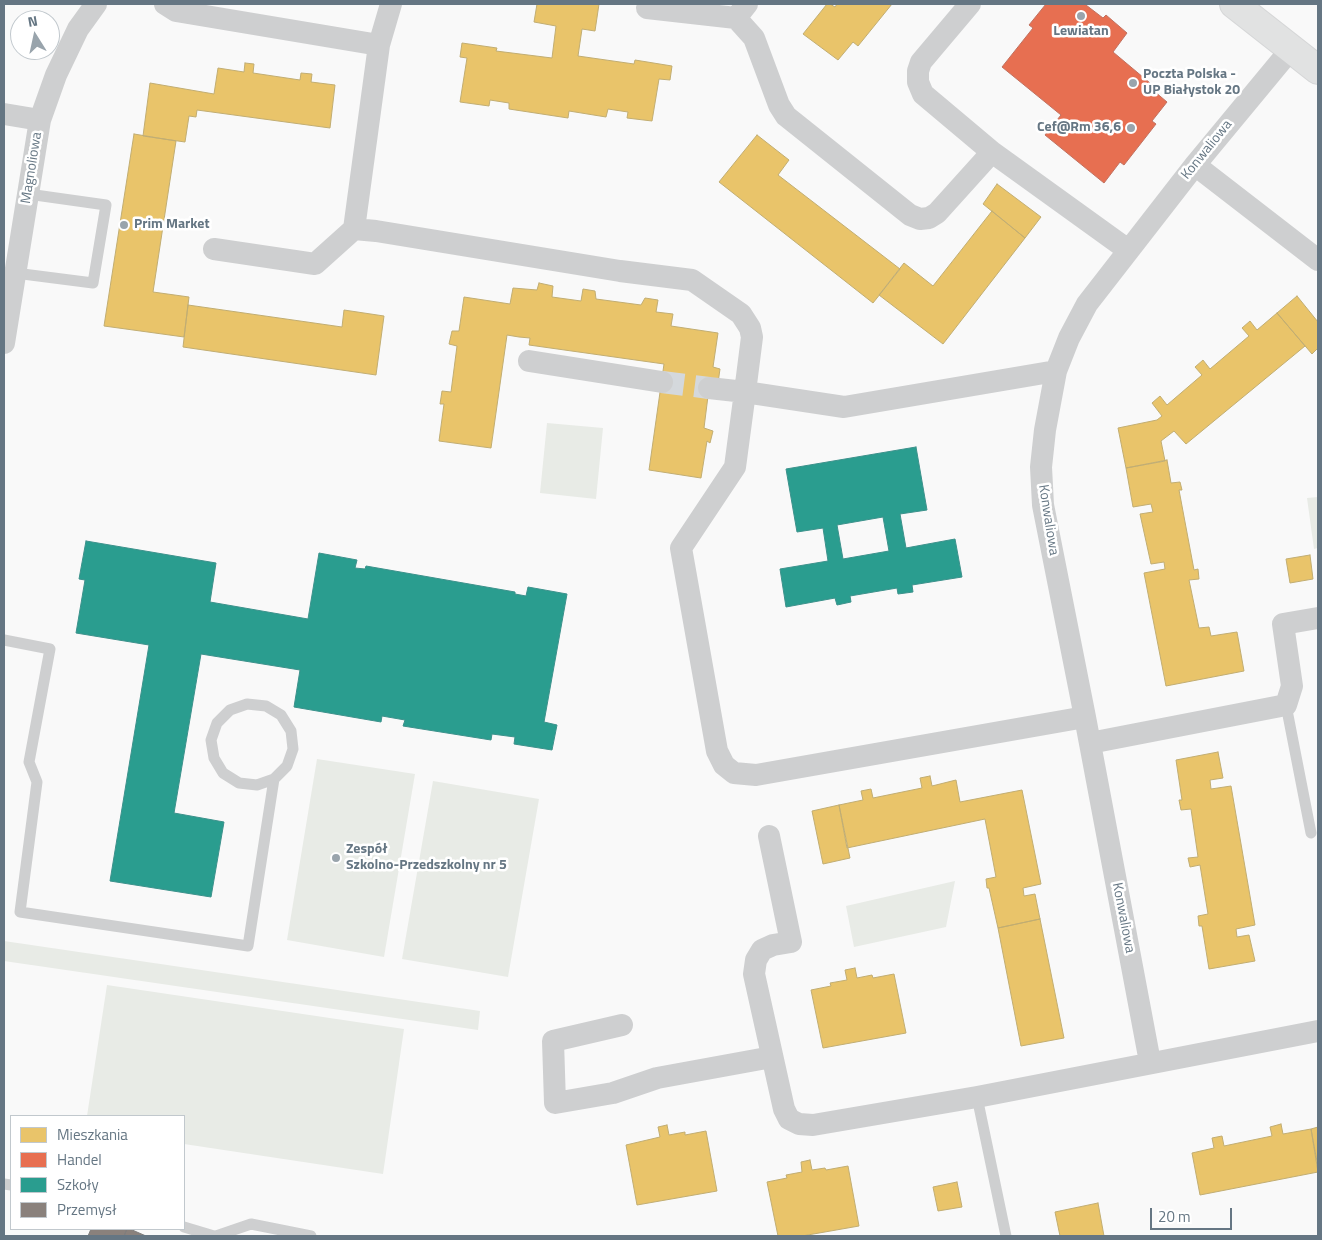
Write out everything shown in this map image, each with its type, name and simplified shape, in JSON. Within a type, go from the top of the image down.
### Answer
[{"type":"street","name":"Magnoliowa","points":[[4,343],[40,120],[56,75],[78,29],[96,4]]},
{"type":"street","points":[[165,4],[176,11],[379,45]]},
{"type":"street","points":[[214,249],[315,264],[354,230],[379,45],[391,4]]},
{"type":"street","points":[[970,4],[921,62],[918,71],[918,82],[923,94],[992,152],[1128,250]]},
{"type":"street","points":[[1234,4],[1318,70]]},
{"type":"street","points":[[647,8],[741,11],[754,38],[779,105],[786,116],[910,215],[920,219],[929,218],[937,213],[992,152]]},
{"type":"street","name":"Konwaliowa","points":[[1150,1062],[1043,505],[1041,467],[1044,430],[1056,371],[1069,338],[1086,304],[1195,165],[1291,49]]},
{"type":"street","points":[[4,114],[40,120]]},
{"type":"street","points":[[1195,165],[1318,260]]},
{"type":"street","points":[[354,230],[376,231],[620,271],[692,280],[741,314],[750,328],[752,337],[735,467],[681,548],[717,751],[724,765],[734,773],[756,775],[1085,717]]},
{"type":"street","points":[[529,361],[662,382]]},
{"type":"street","points":[[710,388],[844,407],[1056,371]]},
{"type":"street","points":[[1090,743],[1286,705],[1292,686],[1282,624],[1318,618]]},
{"type":"street","points":[[769,836],[791,942],[774,945],[762,950],[756,960],[754,974],[784,1109],[789,1119],[799,1124],[813,1125],[977,1097],[1318,1031]]},
{"type":"street","points":[[622,1025],[553,1041],[555,1103],[614,1093],[657,1078],[772,1057]]},
{"type":"lane","points":[[15,273],[93,283],[98,254],[106,205],[28,194]]},
{"type":"lane","points":[[4,640],[50,649],[29,762],[37,782],[20,912],[248,946],[274,779],[287,766],[293,748],[291,731],[281,715],[266,706],[247,704],[230,710],[217,723],[211,740],[214,758],[223,773],[239,783],[257,785],[274,779]]},
{"type":"lane","points":[[1286,705],[1311,833]]},
{"type":"lane","points":[[977,1097],[1006,1236]]},
{"type":"lane","points":[[185,1227],[215,1236],[252,1224],[311,1236]]},
{"type":"shaded area","points":[[547,423],[603,428],[596,499],[540,493]]},
{"type":"shaded area","points":[[1318,497],[1318,548],[1314,549],[1307,498]]},
{"type":"shaded area","points":[[317,759],[415,774],[384,957],[287,940]]},
{"type":"shaded area","points":[[433,781],[539,799],[508,977],[402,959]]},
{"type":"shaded area","points":[[955,881],[946,927],[854,947],[846,906]]},
{"type":"shaded area","points":[[4,941],[480,1011],[478,1030],[4,961]]},
{"type":"shaded area","points":[[107,985],[404,1029],[383,1174],[185,1144],[185,1115],[87,1115]]},
{"type":"building: Mieszkania","points":[[537,4],[599,4],[595,31],[582,29],[578,56],[634,64],[635,60],[672,66],[670,80],[659,79],[652,121],[627,118],[628,112],[608,109],[606,117],[569,111],[568,118],[509,109],[509,103],[490,100],[489,106],[460,102],[467,58],[460,57],[462,43],[497,48],[496,51],[552,58],[556,26],[534,22]]},
{"type":"building: Mieszkania","points":[[827,4],[835,7],[837,4],[892,4],[858,46],[853,42],[838,60],[803,34]]},
{"type":"building: Mieszkania","points":[[245,63],[254,64],[253,73],[300,80],[301,73],[312,74],[311,82],[335,85],[330,128],[197,110],[196,117],[189,116],[185,142],[143,136],[150,83],[214,94],[218,68],[244,72]]},
{"type":"building: Mieszkania","points":[[134,134],[176,141],[153,292],[189,297],[184,337],[104,326]]},
{"type":"building: Mieszkania","points":[[757,135],[789,160],[778,175],[900,269],[873,303],[719,182]]},
{"type":"building: Mieszkania","points":[[997,184],[1041,217],[1025,238],[983,204]]},
{"type":"building: Mieszkania","points":[[992,211],[1025,238],[943,344],[879,295],[904,263],[933,286]]},
{"type":"building: Mieszkania","points":[[539,283],[553,286],[552,297],[581,301],[583,289],[595,291],[596,299],[641,305],[645,298],[658,300],[656,312],[673,314],[671,326],[718,333],[713,367],[720,369],[718,383],[709,388],[704,428],[713,431],[710,443],[707,441],[701,478],[649,470],[664,364],[529,345],[530,338],[507,335],[491,448],[439,441],[444,404],[440,404],[442,391],[451,392],[457,346],[449,344],[452,331],[459,331],[464,297],[510,304],[513,288],[537,290]]},
{"type":"building: Mieszkania","points":[[1297,296],[1318,322],[1318,348],[1312,354],[1277,313]]},
{"type":"building: Mieszkania","points":[[188,305],[342,327],[344,310],[384,316],[376,375],[183,347]]},
{"type":"building: Mieszkania","points":[[1277,313],[1305,346],[1186,444],[1174,431],[1161,441],[1165,461],[1126,468],[1118,428],[1157,420],[1162,416],[1152,403],[1160,396],[1167,405],[1202,375],[1195,367],[1203,360],[1210,369],[1249,336],[1242,328],[1250,321],[1257,330]]},
{"type":"building: Mieszkania","points":[[1167,460],[1171,483],[1180,482],[1182,490],[1179,490],[1194,570],[1198,569],[1199,579],[1189,580],[1199,628],[1209,627],[1211,636],[1237,632],[1244,671],[1166,686],[1144,573],[1165,569],[1164,562],[1151,564],[1140,514],[1153,512],[1151,504],[1133,507],[1126,468]]},
{"type":"building: Mieszkania","points":[[1310,555],[1313,579],[1290,583],[1286,559]]},
{"type":"building: Mieszkania","points":[[1218,752],[1223,778],[1210,780],[1211,789],[1231,786],[1255,925],[1236,929],[1237,937],[1249,935],[1255,961],[1209,969],[1202,926],[1199,926],[1198,916],[1208,914],[1200,865],[1190,867],[1188,858],[1198,857],[1191,809],[1181,810],[1179,800],[1182,800],[1176,760]]},
{"type":"building: Mieszkania","points":[[930,776],[932,786],[956,780],[960,802],[1022,790],[1041,884],[1023,888],[1024,896],[1035,894],[1040,919],[998,928],[989,888],[987,888],[986,879],[996,877],[985,819],[847,848],[839,805],[863,800],[861,791],[871,789],[873,798],[922,788],[920,778]]},
{"type":"building: Mieszkania","points":[[839,805],[850,858],[823,864],[812,811]]},
{"type":"building: Mieszkania","points":[[1040,919],[1064,1038],[1021,1046],[998,928]]},
{"type":"building: Mieszkania","points":[[855,968],[857,978],[872,975],[873,978],[894,974],[906,1033],[823,1048],[811,990],[831,986],[830,983],[847,980],[845,970]]},
{"type":"building: Mieszkania","points":[[1281,1124],[1283,1134],[1311,1129],[1318,1172],[1200,1195],[1192,1153],[1214,1148],[1212,1138],[1222,1136],[1224,1146],[1272,1136],[1270,1127]]},
{"type":"building: Mieszkania","points":[[667,1125],[669,1135],[685,1132],[685,1135],[706,1131],[717,1191],[637,1205],[626,1145],[660,1137],[658,1127]]},
{"type":"building: Mieszkania","points":[[1318,1127],[1318,1167],[1311,1129]]},
{"type":"building: Mieszkania","points":[[810,1160],[812,1170],[825,1168],[826,1170],[848,1166],[859,1226],[802,1236],[778,1236],[767,1182],[787,1178],[786,1175],[802,1172],[801,1162]]},
{"type":"building: Mieszkania","points":[[957,1182],[962,1207],[938,1211],[933,1187]]},
{"type":"building: Mieszkania","points":[[1098,1203],[1104,1236],[1060,1236],[1055,1212]]},
{"type":"building: Handel","points":[[1046,4],[1087,4],[1103,18],[1106,15],[1127,33],[1113,52],[1150,83],[1148,86],[1167,102],[1152,121],[1156,124],[1124,165],[1120,162],[1104,183],[1045,135],[1061,115],[1002,67],[1033,28],[1029,25]]},
{"type":"building: Szkoły","points":[[916,447],[927,510],[900,514],[906,548],[955,539],[962,577],[912,585],[913,592],[898,594],[897,588],[850,596],[851,602],[837,605],[835,598],[786,607],[780,569],[828,561],[823,528],[797,532],[786,469]],"holes":[[[883,517],[889,551],[843,559],[837,525]]]},
{"type":"building: Szkoły","points":[[86,541],[216,563],[210,602],[308,619],[319,553],[357,560],[355,568],[365,569],[366,566],[515,592],[515,594],[526,596],[528,587],[567,594],[544,722],[557,725],[552,750],[514,744],[515,737],[492,734],[491,740],[403,726],[405,720],[382,716],[381,722],[294,707],[300,670],[201,654],[174,813],[224,822],[211,897],[110,881],[149,645],[76,633],[85,580],[79,579]]},
{"type":"building: Przemysł","points":[[91,1230],[127,1230],[124,1236],[88,1236]]},
{"type":"building: Przemysł","points":[[127,1230],[132,1230],[146,1236],[124,1236]]},
{"type":"tunnel","points":[[662,382],[709,388]]},
{"type":"place","name":"Lewiatan","points":[[1081,16]]},
{"type":"place","name":"Poczta Polska - UP Białystok 20","points":[[1133,83]]},
{"type":"place","name":"Cef@Rm 36,6","points":[[1131,128]]},
{"type":"place","name":"Prim Market","points":[[124,225]]},
{"type":"place","name":"Zespół Szkolno-Przedszkolny nr 5","points":[[336,858]]}]
